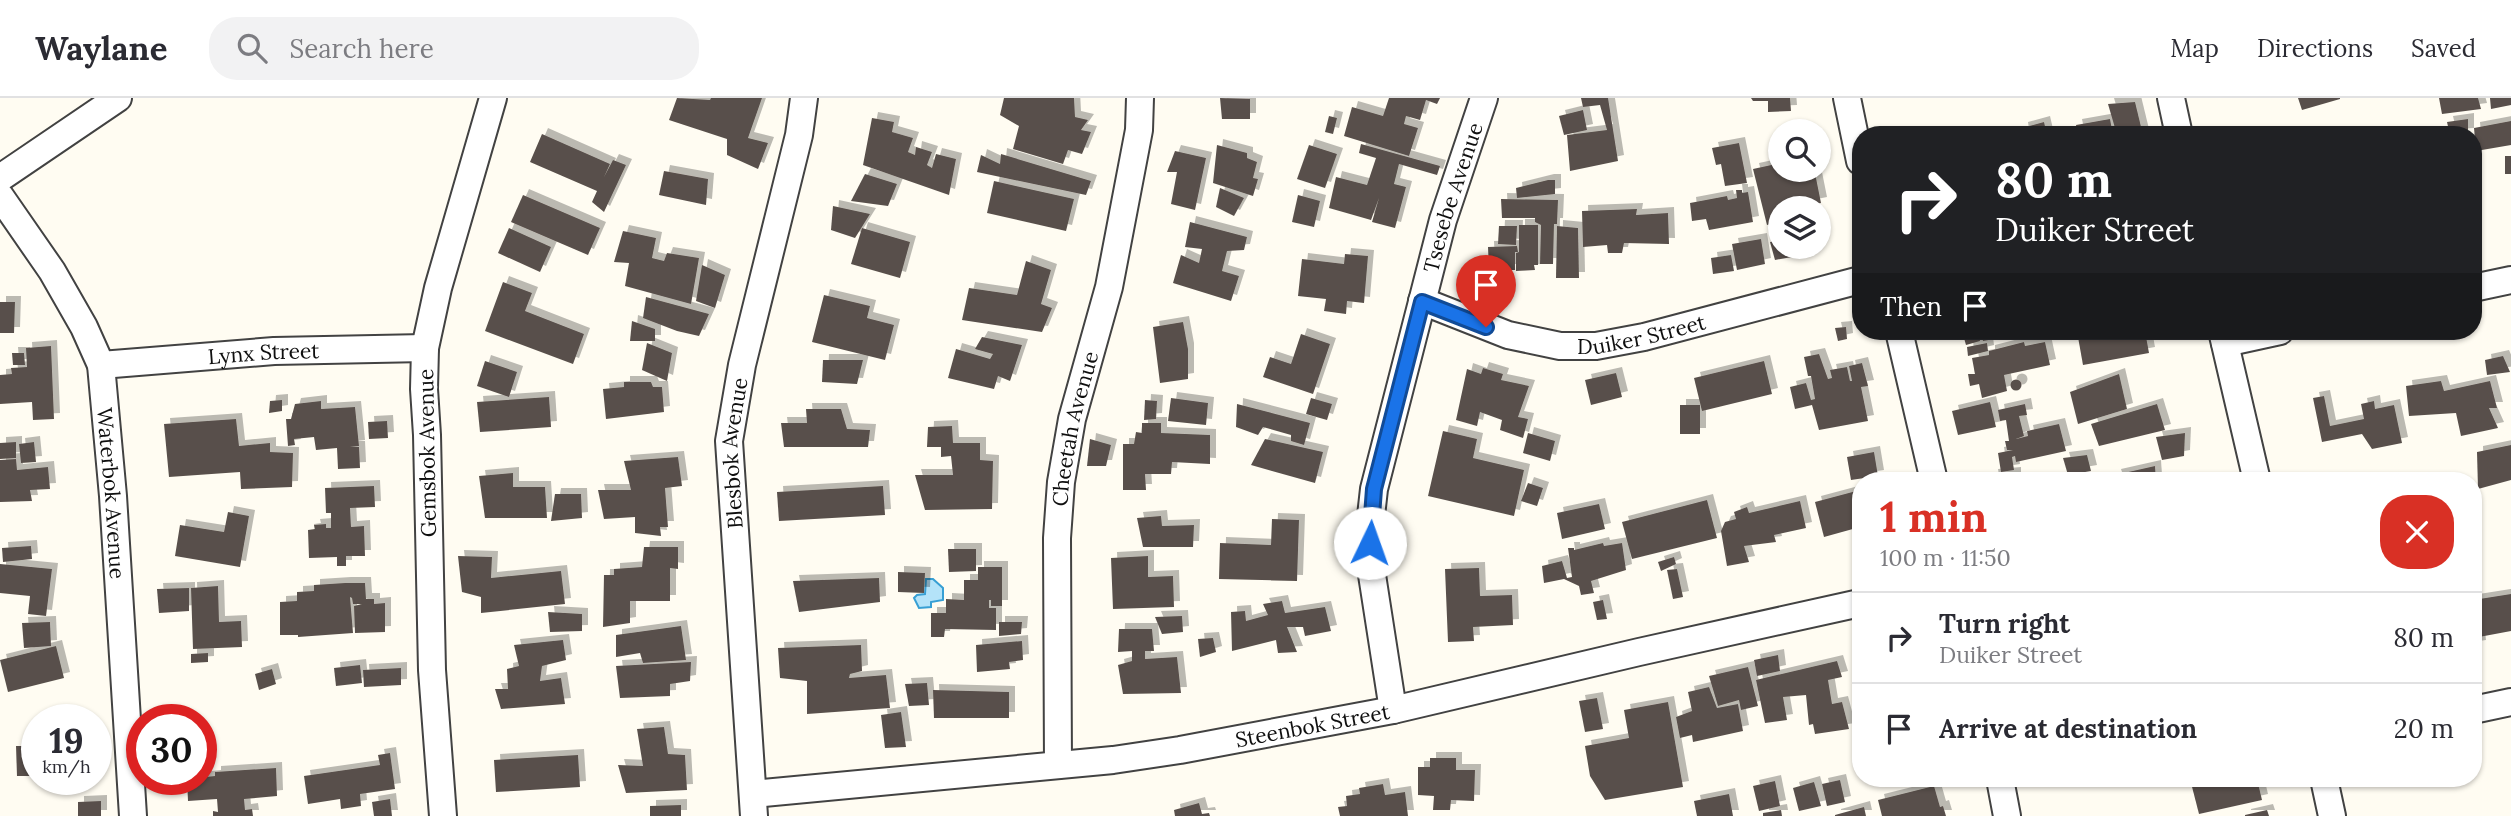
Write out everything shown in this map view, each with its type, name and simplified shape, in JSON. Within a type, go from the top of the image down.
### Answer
[{"type":"street","points":[[0,178],[118,98]]},
{"type":"street","name":"Gemsbok Avenue","points":[[443,816],[432,670],[425,348],[438,288],[494,98]]},
{"type":"street","name":"Blesbok Avenue","points":[[753,805],[729,440],[743,365],[799,135],[804,98]]},
{"type":"street","name":"Cheetah Avenue","points":[[1058,765],[1057,538],[1060,492],[1072,419],[1110,287],[1139,130],[1140,98]]},
{"type":"street","name":"Tsesebe Avenue","points":[[1393,710],[1370,562],[1374,489],[1443,220],[1484,98]]},
{"type":"street","points":[[1847,98],[1853,126]]},
{"type":"street","points":[[2171,98],[2177,126]]},
{"type":"street","name":"Waterbok Avenue","points":[[0,196],[52,271],[84,327],[101,365],[113,496],[133,816]]},
{"type":"street","points":[[2482,287],[2511,280]]},
{"type":"street","name":"Duiker Street","points":[[1422,302],[1508,335],[1560,346],[1597,346],[1644,337],[1852,282]]},
{"type":"street","points":[[1901,340],[1932,472]]},
{"type":"street","points":[[2224,340],[2255,472]]},
{"type":"street","name":"Lynx Street","points":[[101,365],[274,351],[425,348]]},
{"type":"street","name":"Steenbok Street","points":[[753,805],[1180,750],[1393,710],[1852,605]]},
{"type":"street","points":[[2482,708],[2511,702]]},
{"type":"street","points":[[2002,787],[2007,816]]},
{"type":"street","points":[[2326,787],[2332,816]]},
{"type":"water","points":[[926,579],[933,579],[943,588],[943,600],[931,602],[931,607],[919,608],[914,598],[925,594]]},
{"type":"building","points":[[677,98],[762,98],[748,138],[768,143],[758,169],[727,155],[727,139],[669,120]]},
{"type":"building","points":[[1004,98],[1074,98],[1075,117],[1088,120],[1081,130],[1091,132],[1082,154],[1068,150],[1063,164],[1013,149],[1019,126],[1000,115]]},
{"type":"building","points":[[1220,98],[1250,99],[1250,119],[1222,119]]},
{"type":"building","points":[[1389,98],[1440,98],[1437,104],[1426,100],[1420,120],[1406,116],[1404,124],[1418,128],[1409,156],[1344,136],[1352,107],[1383,116]]},
{"type":"building","points":[[1581,98],[1608,98],[1618,161],[1570,171],[1567,135],[1607,130],[1600,105],[1583,107]]},
{"type":"building","points":[[1751,98],[1790,98],[1791,111],[1768,112],[1768,101],[1753,101]]},
{"type":"building","points":[[2298,98],[2340,98],[2340,99],[2302,110]]},
{"type":"building","points":[[2439,98],[2478,98],[2481,109],[2442,114]]},
{"type":"building","points":[[2490,98],[2511,98],[2511,105],[2491,109]]},
{"type":"building","points":[[2135,102],[2141,126],[2114,126],[2108,104]]},
{"type":"building","points":[[1583,110],[1587,130],[1564,135],[1559,116]]},
{"type":"building","points":[[1329,116],[1337,118],[1333,134],[1325,132]]},
{"type":"building","points":[[872,118],[894,122],[892,132],[913,138],[908,152],[915,155],[916,147],[932,152],[927,165],[932,168],[936,154],[956,159],[949,195],[863,165]]},
{"type":"building","points":[[2110,119],[2111,126],[2076,126]]},
{"type":"building","points":[[2468,119],[2468,126],[2448,126],[2447,122]]},
{"type":"building","points":[[2511,121],[2511,145],[2482,150],[2482,126]]},
{"type":"building","points":[[2044,122],[2045,126],[2029,126]]},
{"type":"building","points":[[542,134],[610,164],[604,177],[613,160],[626,165],[604,212],[592,202],[597,191],[530,162]]},
{"type":"building","points":[[1739,143],[1747,183],[1725,186],[1721,164],[1716,165],[1712,148]]},
{"type":"building","points":[[1361,144],[1440,166],[1437,175],[1399,164],[1394,184],[1406,187],[1395,228],[1372,222],[1379,198],[1371,220],[1329,208],[1336,177],[1367,185],[1376,158],[1359,153]]},
{"type":"building","points":[[1217,145],[1247,153],[1247,158],[1257,162],[1253,178],[1258,179],[1253,196],[1213,183]]},
{"type":"building","points":[[1309,145],[1337,154],[1325,188],[1297,179]]},
{"type":"building","points":[[1175,151],[1206,158],[1195,210],[1171,204],[1177,172],[1167,172]]},
{"type":"building","points":[[1001,154],[1091,181],[1086,195],[977,172],[981,155],[1000,164]]},
{"type":"building","points":[[2505,156],[2511,156],[2511,174],[2505,174]]},
{"type":"building","points":[[1768,166],[1768,182],[1817,182],[1820,196],[1768,196],[1767,225],[1753,169]]},
{"type":"building","points":[[664,171],[708,179],[706,205],[659,195]]},
{"type":"building","points":[[865,174],[897,184],[888,206],[851,201]]},
{"type":"building","points":[[1555,180],[1555,194],[1517,198],[1516,188]]},
{"type":"building","points":[[994,181],[1074,199],[1066,231],[987,213]]},
{"type":"building","points":[[1220,188],[1244,198],[1234,216],[1216,207]]},
{"type":"building","points":[[1736,190],[1748,192],[1753,222],[1709,230],[1706,219],[1692,221],[1690,203],[1727,196],[1728,200],[1737,198]]},
{"type":"building","points":[[523,195],[600,228],[588,255],[511,222]]},
{"type":"building","points":[[1298,195],[1320,201],[1314,227],[1292,222]]},
{"type":"building","points":[[1501,199],[1558,200],[1557,224],[1554,224],[1553,264],[1540,264],[1541,225],[1535,222],[1535,218],[1502,218]]},
{"type":"building","points":[[833,206],[870,214],[855,238],[831,230]]},
{"type":"building","points":[[1637,209],[1636,215],[1668,213],[1669,244],[1624,243],[1622,253],[1608,253],[1607,245],[1583,247],[1582,211]]},
{"type":"building","points":[[1190,222],[1247,237],[1244,250],[1227,251],[1222,271],[1239,276],[1231,301],[1173,283],[1181,255],[1199,263],[1202,249],[1185,247]]},
{"type":"building","points":[[1519,225],[1538,225],[1538,265],[1534,265],[1535,270],[1516,271]]},
{"type":"building","points":[[1499,226],[1517,226],[1516,245],[1498,244]]},
{"type":"building","points":[[1557,226],[1578,228],[1579,278],[1556,278]]},
{"type":"building","points":[[509,228],[551,247],[540,272],[498,253]]},
{"type":"building","points":[[862,228],[910,242],[900,278],[851,264]]},
{"type":"building","points":[[623,231],[656,238],[652,258],[664,261],[667,253],[699,258],[691,304],[625,286],[629,263],[614,262]]},
{"type":"building","points":[[1761,239],[1765,264],[1737,270],[1732,244]]},
{"type":"building","points":[[1517,246],[1515,270],[1489,270],[1488,247]]},
{"type":"building","points":[[1345,254],[1368,256],[1364,303],[1347,301],[1346,314],[1324,311],[1326,299],[1298,296],[1302,259],[1344,264]]},
{"type":"building","points":[[1731,255],[1734,271],[1713,274],[1711,258]]},
{"type":"building","points":[[1026,261],[1051,270],[1041,304],[1052,308],[1042,332],[962,320],[969,288],[1017,295]]},
{"type":"building","points":[[702,265],[725,275],[715,308],[696,301]]},
{"type":"building","points":[[503,282],[532,293],[525,311],[584,334],[573,364],[485,331]]},
{"type":"building","points":[[824,295],[870,306],[867,318],[894,325],[885,360],[812,342]]},
{"type":"building","points":[[646,297],[709,314],[699,336],[643,318]]},
{"type":"building","points":[[0,302],[15,302],[14,333],[0,333]]},
{"type":"building","points":[[632,321],[655,329],[655,341],[630,341]]},
{"type":"building","points":[[1183,322],[1188,349],[1188,379],[1160,383],[1153,327]]},
{"type":"building","points":[[1846,327],[1847,339],[1838,341],[1835,328]]},
{"type":"building","points":[[1301,334],[1330,344],[1313,394],[1263,377],[1270,357],[1291,364]]},
{"type":"building","points":[[982,337],[1022,345],[1010,381],[998,376],[994,389],[948,378],[956,349],[990,359],[993,354],[975,349]]},
{"type":"building","points":[[1965,340],[1980,340],[1980,341],[1966,345]]},
{"type":"building","points":[[2079,340],[2147,340],[2149,353],[2083,365]]},
{"type":"building","points":[[2024,342],[2025,346],[2045,342],[2050,365],[2004,375],[2007,391],[1982,398],[1979,384],[1970,386],[1968,374],[1975,374],[1972,358],[1989,355],[1989,351]]},
{"type":"building","points":[[647,343],[672,353],[667,381],[642,370]]},
{"type":"building","points":[[1987,343],[1988,351],[1968,356],[1967,347]]},
{"type":"building","points":[[51,346],[54,419],[33,420],[32,402],[0,404],[0,375],[12,374],[11,368],[27,367],[26,348]]},
{"type":"building","points":[[12,353],[24,353],[25,365],[13,365]]},
{"type":"building","points":[[1819,354],[1828,379],[1832,378],[1830,370],[1847,367],[1852,381],[1849,366],[1862,363],[1868,386],[1861,387],[1868,421],[1819,430],[1812,405],[1795,409],[1790,387],[1806,383],[1811,400],[1815,399],[1804,357]]},
{"type":"building","points":[[2503,356],[2510,372],[2487,375],[2485,360]]},
{"type":"building","points":[[823,360],[863,360],[857,384],[822,382]]},
{"type":"building","points":[[485,361],[517,372],[509,397],[477,386]]},
{"type":"building","points":[[1764,361],[1772,394],[1702,411],[1694,378]]},
{"type":"building","points":[[1483,368],[1503,374],[1501,380],[1529,386],[1518,417],[1528,419],[1523,438],[1500,430],[1502,420],[1480,412],[1477,426],[1456,420],[1467,369],[1481,374]]},
{"type":"building","points":[[1616,373],[1622,397],[1591,405],[1585,380]]},
{"type":"building","points":[[2119,374],[2127,409],[2078,424],[2070,392]]},
{"type":"building","points":[[2016,380],[2020,381],[2020,389],[2016,390],[2012,389],[2011,385],[2012,381]]},
{"type":"building","points":[[2441,381],[2444,391],[2490,381],[2497,408],[2489,408],[2498,428],[2461,436],[2456,413],[2409,416],[2406,386]]},
{"type":"building","points":[[624,382],[651,382],[653,387],[662,387],[664,412],[606,419],[603,389],[624,387]]},
{"type":"building","points":[[2324,396],[2330,426],[2364,419],[2361,404],[2374,401],[2375,409],[2394,405],[2402,443],[2372,449],[2362,434],[2322,442],[2313,398]]},
{"type":"building","points":[[549,397],[551,427],[480,432],[477,402]]},
{"type":"building","points":[[1171,398],[1208,403],[1206,425],[1168,421]]},
{"type":"building","points":[[1311,398],[1332,404],[1327,420],[1306,414]]},
{"type":"building","points":[[282,400],[282,411],[269,413],[270,401]]},
{"type":"building","points":[[1145,400],[1157,401],[1156,419],[1144,420]]},
{"type":"building","points":[[321,401],[321,409],[355,407],[359,446],[350,447],[359,447],[360,468],[338,469],[337,448],[316,450],[314,437],[294,439],[295,445],[288,446],[286,419],[291,419],[295,404]]},
{"type":"building","points":[[1990,402],[1996,427],[1958,435],[1952,411]]},
{"type":"building","points":[[1237,404],[1310,423],[1304,445],[1291,441],[1291,435],[1263,427],[1258,435],[1236,427]]},
{"type":"building","points":[[2025,404],[2027,415],[2019,416],[2024,436],[2016,439],[2028,436],[2027,431],[2059,424],[2066,451],[2016,462],[2015,456],[2012,457],[2014,470],[2001,472],[1998,453],[2013,450],[2007,450],[2005,441],[2009,441],[2006,420],[2000,421],[1998,410]]},
{"type":"building","points":[[2157,404],[2165,430],[2099,446],[2091,424]]},
{"type":"building","points":[[1680,405],[1700,405],[1700,434],[1680,434]]},
{"type":"building","points":[[806,409],[841,409],[847,429],[870,430],[868,447],[784,447],[781,423],[807,423]]},
{"type":"building","points":[[236,419],[239,446],[270,443],[270,452],[293,453],[292,487],[241,489],[240,472],[169,477],[164,424]]},
{"type":"building","points":[[387,421],[388,438],[369,439],[368,422]]},
{"type":"building","points":[[1142,423],[1161,423],[1161,433],[1210,435],[1210,464],[1172,462],[1171,474],[1145,474],[1146,490],[1123,490],[1123,444],[1134,444],[1136,432],[1142,433]]},
{"type":"building","points":[[952,426],[953,443],[980,443],[980,460],[993,461],[992,509],[925,510],[915,475],[953,475],[951,456],[941,457],[941,447],[927,447],[928,427]]},
{"type":"building","points":[[1443,431],[1477,439],[1473,458],[1524,470],[1514,516],[1428,496]]},
{"type":"building","points":[[1528,433],[1555,441],[1550,461],[1523,453]]},
{"type":"building","points":[[2185,433],[2184,456],[2162,460],[2156,437]]},
{"type":"building","points":[[1090,439],[1111,445],[1106,466],[1087,466]]},
{"type":"building","points":[[1265,439],[1323,452],[1315,483],[1251,465]]},
{"type":"building","points":[[16,442],[16,458],[0,459],[0,443]]},
{"type":"building","points":[[34,442],[36,462],[21,463],[19,444]]},
{"type":"building","points":[[2511,445],[2511,480],[2482,488],[2482,472],[2478,472],[2477,452]]},
{"type":"building","points":[[1874,452],[1877,472],[1852,472],[1851,480],[1847,457]]},
{"type":"building","points":[[2087,455],[2091,471],[2067,472],[2063,458]]},
{"type":"building","points":[[678,457],[682,486],[665,488],[668,527],[660,527],[661,536],[635,533],[635,517],[604,519],[598,490],[631,490],[624,461]]},
{"type":"building","points":[[16,459],[17,470],[48,467],[50,489],[30,490],[32,501],[0,502],[0,460]]},
{"type":"building","points":[[2155,466],[2155,472],[2128,472]]},
{"type":"building","points":[[513,473],[513,487],[545,487],[547,518],[485,518],[479,476]]},
{"type":"building","points":[[1528,483],[1543,488],[1537,506],[1521,501]]},
{"type":"building","points":[[374,486],[375,507],[350,508],[351,527],[364,526],[365,556],[346,556],[346,566],[337,566],[337,557],[309,558],[308,530],[315,529],[314,525],[326,524],[326,528],[331,528],[331,513],[326,513],[325,488]]},
{"type":"building","points":[[883,486],[885,515],[779,521],[777,492]]},
{"type":"building","points":[[1852,492],[1852,529],[1824,537],[1815,502]]},
{"type":"building","points":[[555,494],[581,494],[582,518],[551,521]]},
{"type":"building","points":[[1707,500],[1717,538],[1632,559],[1622,522]]},
{"type":"building","points":[[1800,501],[1806,528],[1774,535],[1776,542],[1744,546],[1749,562],[1727,566],[1721,531],[1725,522],[1736,519],[1734,512],[1747,507],[1749,513]]},
{"type":"building","points":[[1599,504],[1605,529],[1562,539],[1557,513]]},
{"type":"building","points":[[228,512],[249,516],[240,567],[175,556],[180,525],[224,532]]},
{"type":"building","points":[[1161,516],[1162,526],[1194,525],[1193,547],[1143,547],[1137,518]]},
{"type":"building","points":[[1272,519],[1299,520],[1297,581],[1219,579],[1220,543],[1271,545]]},
{"type":"building","points":[[1603,543],[1604,546],[1622,543],[1626,570],[1591,581],[1594,593],[1581,595],[1579,586],[1564,579],[1544,583],[1542,566],[1562,561],[1567,578],[1572,577],[1568,548],[1574,550]]},
{"type":"building","points":[[31,546],[32,559],[3,562],[2,548]]},
{"type":"building","points":[[644,547],[678,547],[678,569],[670,568],[670,601],[630,601],[630,623],[603,627],[604,575],[614,575],[614,569],[642,567]]},
{"type":"building","points":[[948,549],[976,549],[976,571],[949,572]]},
{"type":"building","points":[[458,556],[492,557],[491,578],[561,571],[565,604],[481,613],[481,597],[462,592]]},
{"type":"building","points":[[1148,556],[1148,577],[1173,576],[1174,607],[1113,609],[1111,558]]},
{"type":"building","points":[[1674,557],[1676,564],[1661,571],[1658,562]]},
{"type":"building","points":[[0,564],[52,569],[46,616],[28,614],[30,596],[0,593]]},
{"type":"building","points":[[978,567],[1002,567],[1002,606],[991,606],[989,600],[989,608],[996,608],[996,630],[945,629],[944,637],[931,637],[931,613],[946,613],[946,599],[964,600],[964,580],[978,580]]},
{"type":"building","points":[[1479,568],[1480,596],[1512,595],[1513,625],[1473,627],[1474,641],[1448,642],[1445,569]]},
{"type":"building","points":[[1677,569],[1683,597],[1673,599],[1667,570]]},
{"type":"building","points":[[898,572],[925,573],[924,593],[898,592]]},
{"type":"building","points":[[879,578],[880,602],[799,612],[793,581]]},
{"type":"building","points":[[365,583],[366,599],[374,599],[374,604],[385,603],[385,632],[355,633],[354,606],[362,604],[353,604],[350,597],[353,633],[298,637],[280,635],[280,602],[297,601],[297,592],[314,591],[314,585]]},
{"type":"building","points":[[218,586],[219,622],[241,621],[242,647],[193,649],[191,588]]},
{"type":"building","points":[[189,588],[189,611],[159,613],[157,589]]},
{"type":"building","points":[[2511,594],[2511,631],[2482,636],[2482,599]]},
{"type":"building","points":[[1603,600],[1607,619],[1597,620],[1593,602]]},
{"type":"building","points":[[1282,601],[1285,613],[1325,607],[1331,631],[1305,636],[1303,627],[1287,627],[1297,652],[1278,653],[1276,640],[1232,651],[1231,612],[1245,611],[1246,621],[1268,615],[1263,604]]},
{"type":"building","points":[[548,612],[582,614],[582,631],[550,632]]},
{"type":"building","points":[[1182,616],[1183,632],[1162,634],[1155,617]]},
{"type":"building","points":[[50,622],[51,646],[24,648],[22,623]]},
{"type":"building","points":[[999,622],[1022,622],[1021,634],[999,636]]},
{"type":"building","points":[[681,626],[686,660],[643,663],[640,653],[616,657],[616,635]]},
{"type":"building","points":[[1119,629],[1152,629],[1154,651],[1145,651],[1145,659],[1177,657],[1181,693],[1123,694],[1118,665],[1132,661],[1132,651],[1118,652]]},
{"type":"building","points":[[1213,638],[1216,652],[1200,657],[1198,639]]},
{"type":"building","points":[[563,640],[566,660],[542,666],[540,681],[561,678],[565,704],[501,709],[495,689],[508,689],[507,669],[519,666],[514,645]]},
{"type":"building","points":[[1022,641],[1023,660],[1009,662],[1010,669],[977,672],[976,645]]},
{"type":"building","points":[[861,645],[862,671],[850,674],[849,678],[886,675],[890,708],[807,714],[807,681],[780,678],[778,648]]},
{"type":"building","points":[[56,646],[64,678],[8,692],[0,660]]},
{"type":"building","points":[[208,653],[208,662],[191,663],[191,654]]},
{"type":"building","points":[[1778,655],[1780,671],[1757,676],[1754,660]]},
{"type":"building","points":[[1837,661],[1842,677],[1828,680],[1832,704],[1842,702],[1849,729],[1815,734],[1813,724],[1809,725],[1806,695],[1783,697],[1787,720],[1765,723],[1756,680]]},
{"type":"building","points":[[691,662],[690,681],[670,684],[670,696],[620,698],[616,666]]},
{"type":"building","points":[[360,665],[362,683],[336,686],[334,668]]},
{"type":"building","points":[[1748,667],[1758,706],[1741,710],[1739,700],[1718,706],[1709,676]]},
{"type":"building","points":[[401,668],[401,685],[364,687],[363,670]]},
{"type":"building","points":[[272,669],[276,684],[259,690],[255,674]]},
{"type":"building","points":[[927,683],[929,705],[909,706],[905,684]]},
{"type":"building","points":[[1709,687],[1717,708],[1738,704],[1743,731],[1693,742],[1692,735],[1680,738],[1676,717],[1692,711],[1688,692]]},
{"type":"building","points":[[933,690],[1009,692],[1009,718],[934,718]]},
{"type":"building","points":[[1597,698],[1603,729],[1585,732],[1579,701]]},
{"type":"building","points":[[1668,702],[1683,787],[1605,800],[1590,776],[1585,746],[1629,738],[1624,710]]},
{"type":"building","points":[[901,712],[906,747],[885,748],[881,715]]},
{"type":"building","points":[[664,727],[668,754],[685,755],[687,790],[626,793],[618,765],[643,766],[637,729]]},
{"type":"building","points":[[16,746],[21,746],[21,776],[17,776]]},
{"type":"building","points":[[390,753],[395,789],[360,794],[361,806],[341,809],[340,799],[308,804],[304,776],[380,765],[378,755]]},
{"type":"building","points":[[578,755],[580,787],[496,792],[494,760]]},
{"type":"building","points":[[1430,758],[1456,758],[1456,770],[1475,770],[1474,801],[1451,800],[1450,810],[1433,810],[1434,796],[1418,795],[1418,767],[1430,767]]},
{"type":"building","points":[[276,768],[277,796],[244,799],[245,810],[252,809],[253,816],[213,816],[213,811],[218,812],[217,799],[188,801],[188,795],[217,795],[217,772]]},
{"type":"building","points":[[1840,780],[1845,802],[1827,806],[1822,784]]},
{"type":"building","points":[[1775,781],[1780,806],[1759,811],[1753,786]]},
{"type":"building","points":[[1814,782],[1821,806],[1799,811],[1793,788]]},
{"type":"building","points":[[1383,784],[1385,795],[1405,792],[1408,816],[1340,816],[1338,807],[1347,806],[1346,796],[1360,794],[1359,788]]},
{"type":"building","points":[[1934,787],[1940,807],[1943,806],[1946,816],[1882,816],[1878,800]]},
{"type":"building","points":[[2192,787],[2259,787],[2262,800],[2199,814]]},
{"type":"building","points":[[1729,794],[1733,816],[1697,816],[1694,801]]},
{"type":"building","points":[[390,799],[392,816],[374,816],[372,802]]},
{"type":"building","points":[[101,801],[101,816],[78,816],[78,802]]},
{"type":"building","points":[[1199,803],[1202,814],[1209,813],[1210,816],[1175,816],[1174,810]]},
{"type":"building","points":[[681,805],[681,816],[650,816],[650,806]]},
{"type":"building","points":[[1864,807],[1866,816],[1835,816],[1835,815]]},
{"type":"building","points":[[1781,810],[1782,816],[1763,816],[1763,813]]},
{"type":"building","points":[[2267,810],[2269,816],[2245,816],[2245,815]]},
{"type":"route","points":[[1370,543],[1374,489],[1422,302],[1486,327]]}]
